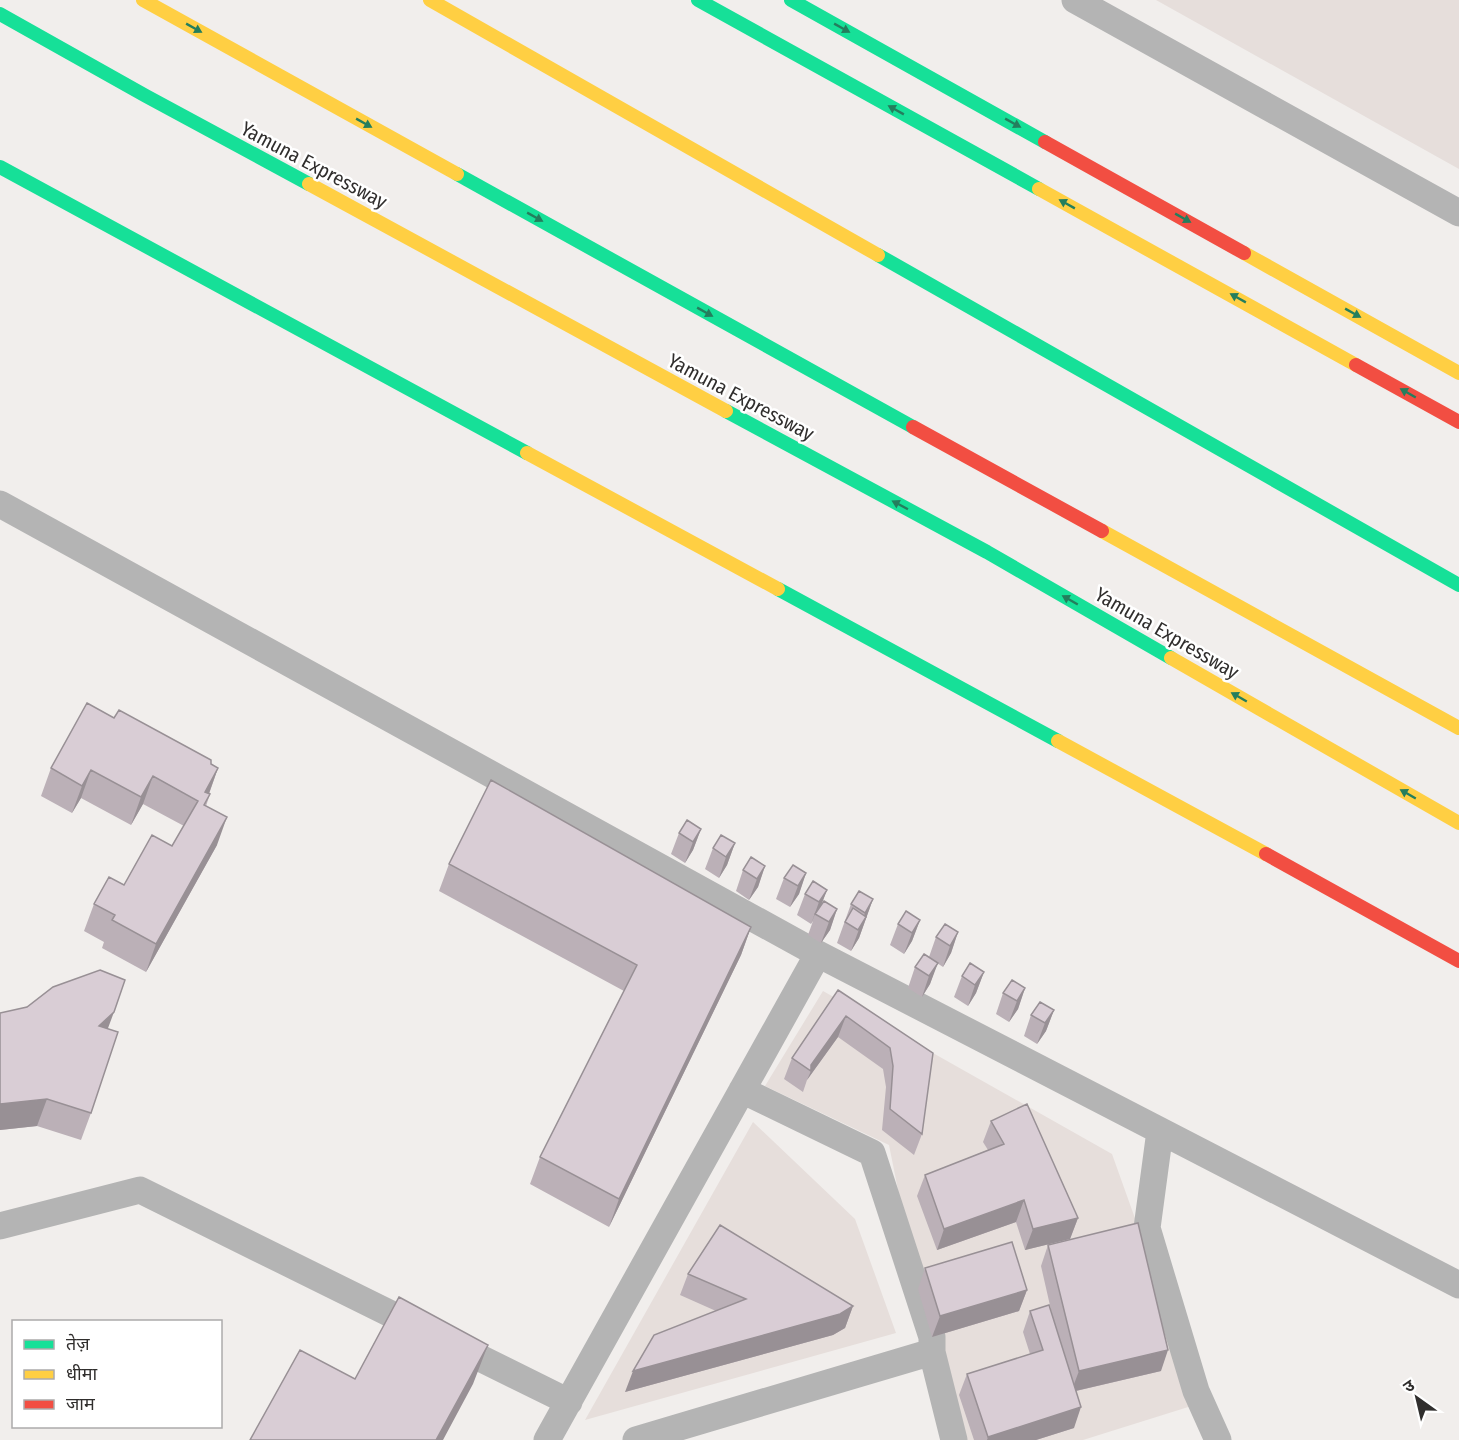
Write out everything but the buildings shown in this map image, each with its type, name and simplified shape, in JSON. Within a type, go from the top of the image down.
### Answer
[{"type":"main road","points":[[143,0],[1459,728]]},
{"type":"main road","points":[[430,0],[1459,585]]},
{"type":"main road","points":[[698,0],[1459,422]]},
{"type":"main road","points":[[791,0],[1459,373]]},
{"type":"main road","name":"Yamuna Expressway","points":[[0,14],[146,96],[987,552],[1459,823]]},
{"type":"main road","points":[[0,167],[1355,902],[1459,961]]},
{"type":"street","points":[[1076,0],[1459,213]]},
{"type":"street","points":[[0,504],[818,954],[1459,1285]]},
{"type":"street","points":[[548,1440],[818,954]]},
{"type":"street","points":[[742,1090],[872,1153],[932,1337],[933,1353],[954,1440]]},
{"type":"street","points":[[1160,1131],[1147,1228],[1196,1391],[1218,1440]]},
{"type":"street","points":[[0,1226],[140,1190],[569,1402]]},
{"type":"street","points":[[636,1440],[933,1353]]},
{"type":"shaded area","points":[[1156,0],[1459,0],[1459,169]]},
{"type":"shaded area","points":[[823,991],[1112,1154],[1201,1403],[1083,1440],[964,1440],[918,1289],[889,1145],[765,1086]]},
{"type":"shaded area","points":[[753,1122],[855,1219],[896,1333],[585,1420]]},
{"type":"traffic: fast","points":[[698,0],[1039,189]]},
{"type":"traffic: fast","points":[[791,0],[1045,142]]},
{"type":"traffic: fast","points":[[0,14],[309,184]]},
{"type":"traffic: fast","points":[[0,167],[527,453]]},
{"type":"traffic: fast","points":[[457,174],[913,427]]},
{"type":"traffic: fast","points":[[878,255],[1459,585]]},
{"type":"traffic: fast","points":[[726,411],[987,552],[1171,658]]},
{"type":"traffic: fast","points":[[778,589],[1058,741]]},
{"type":"traffic: slow","points":[[143,0],[457,174]]},
{"type":"traffic: slow","points":[[430,0],[878,255]]},
{"type":"traffic: slow","points":[[309,184],[726,411]]},
{"type":"traffic: slow","points":[[1039,189],[1356,365]]},
{"type":"traffic: slow","points":[[1244,253],[1459,373]]},
{"type":"traffic: slow","points":[[527,453],[778,589]]},
{"type":"traffic: slow","points":[[1102,531],[1459,728]]},
{"type":"traffic: slow","points":[[1171,658],[1459,823]]},
{"type":"traffic: slow","points":[[1058,741],[1266,854]]},
{"type":"traffic: jam","points":[[1045,142],[1244,253]]},
{"type":"traffic: jam","points":[[1356,365],[1459,422]]},
{"type":"traffic: jam","points":[[913,427],[1102,531]]},
{"type":"traffic: jam","points":[[1266,854],[1459,961]]}]
